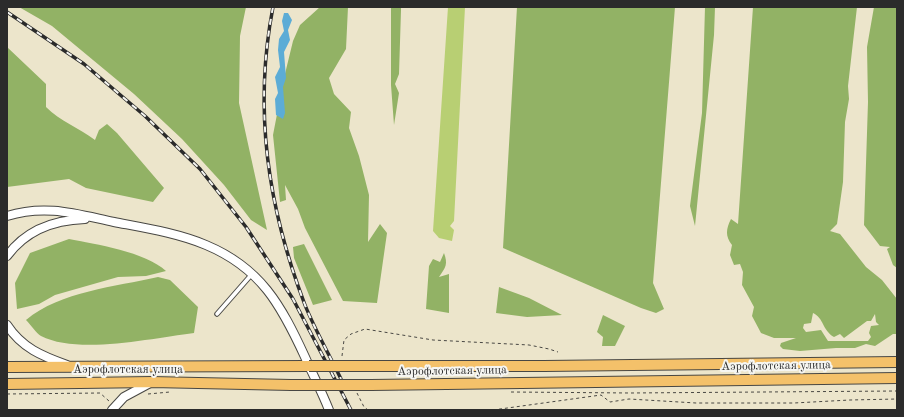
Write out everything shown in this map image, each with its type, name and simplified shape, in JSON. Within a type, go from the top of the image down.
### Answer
[{"type":"main road","name":"Аэрофлотская улица","points":[[7,367],[544,366],[897,362]]},
{"type":"main road","name":"Аэрофлотская улица","points":[[7,384],[152,382],[371,385],[897,378]]},
{"type":"street","points":[[7,216],[48,209],[174,235],[205,244],[226,256],[252,274],[275,298],[310,366],[329,410]]},
{"type":"street","points":[[7,256],[26,236],[46,225],[66,220],[96,218]]},
{"type":"street","points":[[7,325],[27,348],[42,356],[70,366]]},
{"type":"street","points":[[112,410],[124,397],[152,382]]},
{"type":"lane","points":[[217,314],[252,274]]},
{"type":"path","points":[[342,356],[344,340],[351,334],[365,329],[434,340],[530,345],[558,352]]},
{"type":"path","points":[[512,392],[630,393],[897,390]]},
{"type":"path","points":[[356,392],[364,407],[368,410]]},
{"type":"path","points":[[493,410],[601,395],[610,402],[629,399],[696,403],[794,403],[897,399]]},
{"type":"green space","points":[[19,7],[246,7],[240,36],[239,103],[267,230],[251,220],[224,185],[182,139],[134,94],[52,26]]},
{"type":"green space","points":[[320,7],[348,7],[346,49],[329,78],[334,94],[351,112],[349,128],[359,156],[369,195],[368,242],[380,224],[387,233],[377,303],[343,301],[305,228],[298,209],[285,185],[286,200],[280,202],[273,135],[284,78],[293,41],[300,25]]},
{"type":"green space","points":[[391,7],[401,7],[399,74],[395,84],[399,93],[394,125],[391,85]]},
{"type":"green space","points":[[448,7],[465,7],[454,221],[450,226],[454,230],[452,241],[439,238],[433,231]]},
{"type":"green space","points":[[517,7],[675,7],[653,283],[664,309],[656,313],[641,308],[503,248]]},
{"type":"green space","points":[[705,7],[715,7],[714,35],[695,226],[690,206],[702,113]]},
{"type":"green space","points":[[753,7],[857,7],[848,86],[849,99],[845,122],[843,182],[837,224],[830,231],[840,234],[866,267],[882,280],[897,299],[897,334],[893,334],[875,346],[866,344],[855,348],[800,351],[783,349],[780,346],[781,343],[796,338],[774,338],[761,333],[752,316],[754,307],[742,285],[743,272],[740,264],[734,265],[730,255],[732,245],[727,235],[728,226],[731,219],[738,224]],"holes":[[[813,313],[817,315],[827,331],[834,337],[840,334],[844,338],[867,321],[871,321],[875,314],[876,322],[879,325],[871,326],[869,333],[871,337],[868,341],[828,341],[821,330],[806,332],[803,328],[804,324],[811,323]]]},
{"type":"green space","points":[[874,7],[897,7],[897,268],[893,265],[887,249],[890,247],[880,246],[864,225],[868,102],[867,47]]},
{"type":"green space","points":[[7,47],[46,84],[46,107],[51,112],[95,140],[99,130],[107,124],[117,133],[164,188],[153,202],[86,188],[69,179],[7,187]]},
{"type":"green space","points":[[69,239],[106,246],[133,254],[157,264],[166,271],[146,276],[118,277],[55,295],[39,304],[17,309],[15,283],[30,253]]},
{"type":"green space","points":[[304,244],[332,300],[313,305],[294,258],[293,247]]},
{"type":"green space","points":[[444,253],[446,265],[439,277],[449,274],[449,313],[426,309],[429,266],[433,259],[440,262]]},
{"type":"green space","points":[[158,277],[170,280],[198,307],[194,333],[116,344],[75,344],[57,342],[41,336],[26,320],[55,302],[72,296],[107,287]]},
{"type":"green space","points":[[499,287],[529,298],[562,315],[527,317],[496,313]]},
{"type":"green space","points":[[603,315],[625,326],[615,346],[602,346],[603,337],[597,332]]},
{"type":"water","points":[[284,13],[288,13],[292,20],[288,30],[290,40],[284,52],[286,78],[283,87],[285,113],[283,119],[276,115],[275,99],[278,93],[275,77],[280,67],[278,50],[279,39],[284,31],[282,21]]},
{"type":"railway","points":[[273,7],[267,45],[264,83],[265,121],[273,195],[292,269],[305,305],[341,379]]},
{"type":"railway","points":[[7,12],[84,64],[145,116],[200,169],[246,227],[293,299],[351,410]]}]
